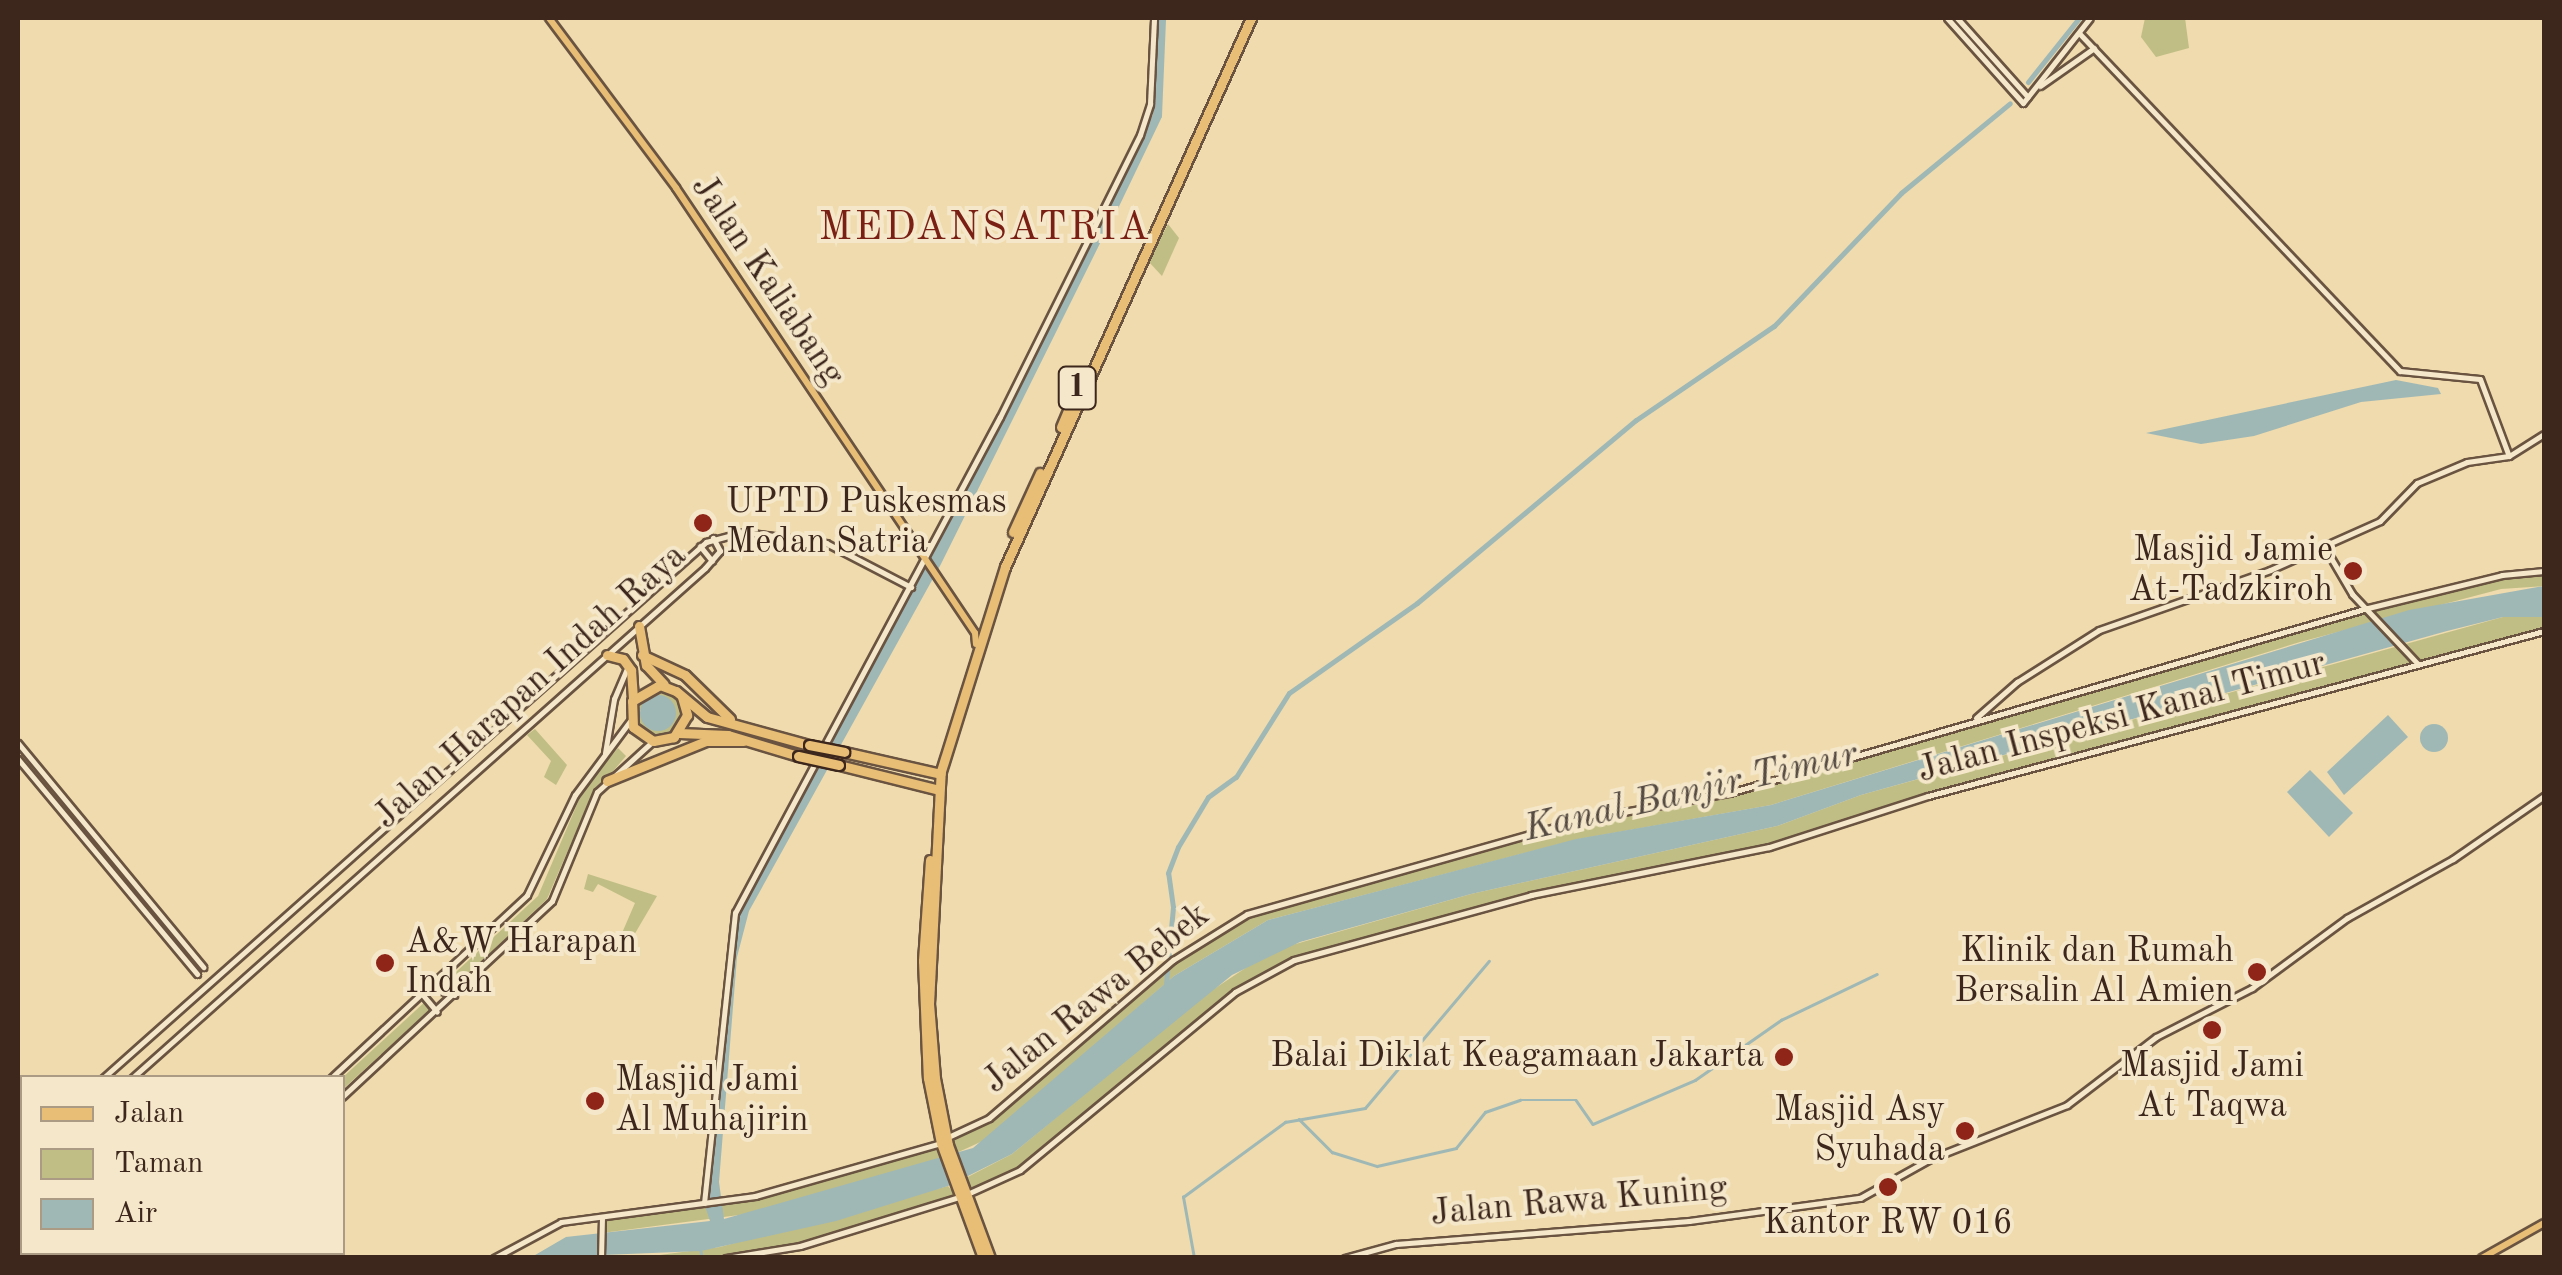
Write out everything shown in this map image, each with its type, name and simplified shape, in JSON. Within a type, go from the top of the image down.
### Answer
[{"type":"highway","name":"1","points":[[944,1143],[930,1004],[938,759],[976,639],[1030,500],[1248,18]]},
{"type":"highway","points":[[640,626],[642,654],[669,687],[707,717],[938,774]]},
{"type":"highway","name":"1","points":[[938,774],[976,639]]},
{"type":"highway","points":[[608,654],[625,660],[634,678],[630,720],[654,742],[679,733],[743,741],[936,789]]},
{"type":"highway","points":[[642,654],[684,675],[733,721]]},
{"type":"highway","points":[[632,701],[652,685],[669,687]]},
{"type":"highway","points":[[679,733],[687,715],[682,697]]},
{"type":"highway","points":[[607,781],[706,741],[743,741]]},
{"type":"highway","points":[[920,770],[938,759]]},
{"type":"highway","points":[[918,786],[933,800]]},
{"type":"highway","name":"1","points":[[936,789],[923,1022],[944,1143],[986,1258]]},
{"type":"main road","name":"Jalan Kaliabang","points":[[549,18],[676,195],[976,639]]},
{"type":"main road","points":[[2482,1258],[2544,1223]]},
{"type":"street","points":[[707,1202],[735,913],[924,565],[1146,122],[1154,18]]},
{"type":"street","points":[[1947,18],[2024,98],[2094,48]]},
{"type":"street","points":[[1957,18],[1998,70]]},
{"type":"street","points":[[2040,86],[2090,18]]},
{"type":"street","points":[[2079,32],[2400,371],[2480,380],[2509,456]]},
{"type":"street","name":"Jalan Rawa Bebek","points":[[1974,719],[2017,682],[2099,630],[2324,546],[2380,520],[2418,483],[2467,462],[2509,456],[2544,434]]},
{"type":"street","points":[[700,546],[713,538],[744,532],[826,544],[911,587]]},
{"type":"street","points":[[712,561],[720,551],[713,538]]},
{"type":"street","name":"Jalan Harapan Indah Raya","points":[[106,1075],[700,546],[712,561],[135,1075]]},
{"type":"street","points":[[2324,546],[2368,608],[2418,664]]},
{"type":"street","name":"Jalan Rawa Bebek","points":[[494,1258],[561,1222],[783,1190],[944,1143],[988,1118],[1174,960],[1262,909],[1579,820],[1729,794],[1974,719],[2368,608],[2502,575],[2544,571]]},
{"type":"street","name":"Jalan Inspeksi Kanal Timur","points":[[726,1258],[800,1246],[961,1194],[1020,1170],[1234,992],[1294,960],[1531,895],[1769,847],[1928,796],[2544,632]]},
{"type":"street","points":[[602,760],[614,699],[628,672],[625,660]]},
{"type":"street","points":[[334,1075],[527,895],[575,795],[630,720]]},
{"type":"street","points":[[345,1094],[552,901],[607,781],[654,742]]},
{"type":"street","points":[[18,743],[203,967],[218,974]]},
{"type":"street","points":[[27,755],[19,761],[196,974],[202,989]]},
{"type":"street","name":"Jalan Rawa Kuning","points":[[1345,1258],[1396,1244],[1853,1200],[1930,1159],[2067,1105],[2156,1037],[2252,988],[2349,917],[2454,858],[2544,796]]},
{"type":"street","points":[[135,900],[142,894]]},
{"type":"street","points":[[196,974],[203,967]]},
{"type":"street","points":[[439,979],[442,991],[454,995]]},
{"type":"street","points":[[422,994],[437,1012]]},
{"type":"street","points":[[600,1258],[602,1219]]},
{"type":"green space","points":[[2145,18],[2185,18],[2189,48],[2156,57],[2141,37]]},
{"type":"green space","points":[[1168,224],[1179,238],[1162,276],[1148,261]]},
{"type":"green space","points":[[2544,571],[2544,586],[2501,589],[2300,642],[1771,805],[1579,839],[1268,920],[1174,976],[987,1139],[952,1155],[946,1138],[989,1118],[1173,960],[1247,914],[1555,826],[1729,793],[2300,627],[2482,580]]},
{"type":"green space","points":[[2503,617],[2544,617],[2544,632],[1928,796],[1810,836],[1581,884],[1294,960],[1238,989],[1020,1170],[965,1195],[960,1181],[1012,1154],[1202,997],[1271,951],[1471,894],[1777,826],[1861,795]]},
{"type":"green space","points":[[658,690],[676,699],[681,712],[673,730],[661,736],[642,729],[636,718],[640,698]],"holes":[[[663,696],[675,717],[655,730],[640,711],[648,698]]]},
{"type":"green space","points":[[535,729],[567,765],[556,785],[544,777],[551,761],[527,735]]},
{"type":"green space","points":[[618,748],[626,756],[591,797],[547,899],[448,993],[444,983],[538,896],[584,788]]},
{"type":"green space","points":[[588,874],[657,896],[627,947],[622,933],[635,903],[598,884],[593,892],[584,889]]},
{"type":"green space","points":[[427,1000],[433,1007],[345,1087],[345,1075]]},
{"type":"green space","points":[[941,1143],[946,1158],[754,1213],[602,1233],[602,1217],[756,1196]]},
{"type":"green space","points":[[948,1186],[955,1194],[946,1200],[790,1248],[726,1258],[637,1258],[720,1247]]},
{"type":"water","points":[[1108,195],[1119,205],[941,564],[749,911],[737,957],[719,1182],[724,1219],[973,1148],[1174,976],[1268,920],[1576,839],[1771,805],[2409,610],[2544,586],[2544,617],[2503,617],[2447,631],[1861,795],[1777,826],[1471,894],[1300,942],[1232,975],[1012,1154],[948,1186],[836,1221],[701,1251],[530,1258],[566,1237],[710,1221],[704,1203],[735,913],[985,445]]},
{"type":"water","points":[[2396,380],[2438,388],[2441,394],[2361,402],[2254,436],[2201,444],[2146,433]]},
{"type":"water","points":[[658,695],[670,701],[676,713],[670,725],[658,731],[646,725],[640,713],[646,701]]},
{"type":"water","points":[[2388,715],[2408,737],[2344,795],[2327,772]]},
{"type":"water","points":[[2434,724],[2444,728],[2448,738],[2444,748],[2434,752],[2424,748],[2420,738],[2424,728]]},
{"type":"water","points":[[2310,770],[2353,813],[2329,837],[2287,792]]},
{"type":"waterway","points":[[1112,209],[1157,115],[1161,18]]},
{"type":"waterway","points":[[2028,82],[2079,18]]},
{"type":"waterway","points":[[1166,984],[1173,907],[1168,873],[1178,847],[1208,797],[1236,777],[1289,693],[1417,603],[1636,420],[1774,326],[1901,193],[2010,103]]},
{"type":"waterway","points":[[1194,1258],[1183,1197],[1285,1122],[1365,1108],[1489,961]]},
{"type":"waterway","points":[[1299,1119],[1332,1152],[1377,1166],[1456,1148],[1485,1112],[1520,1100],[1576,1100],[1593,1124],[1695,1080],[1781,1020],[1877,974]]},
{"type":"waterway","points":[[701,1251],[702,1257]]},
{"type":"place","name":"UPTD Puskesmas Medan Satria","points":[[703,523]]},
{"type":"place","name":"Masjid Jamie At-Tadzkiroh","points":[[2353,571]]},
{"type":"place","name":"A&W Harapan Indah","points":[[385,963]]},
{"type":"place","name":"Klinik dan Rumah Bersalin Al Amien","points":[[2257,972]]},
{"type":"place","name":"Masjid Jami At Taqwa","points":[[2212,1030]]},
{"type":"place","name":"Balai Diklat Keagamaan Jakarta","points":[[1784,1057]]},
{"type":"place","name":"Masjid Jami Al Muhajirin","points":[[595,1101]]},
{"type":"place","name":"Masjid Asy Syuhada","points":[[1965,1131]]},
{"type":"place","name":"Kantor RW 016","points":[[1888,1187]]},
{"type":"district","name":"MEDANSATRIA","points":[[985,229]]},
{"type":"water label","name":"Kanal Banjir Timur","points":[[1691,793]]}]
